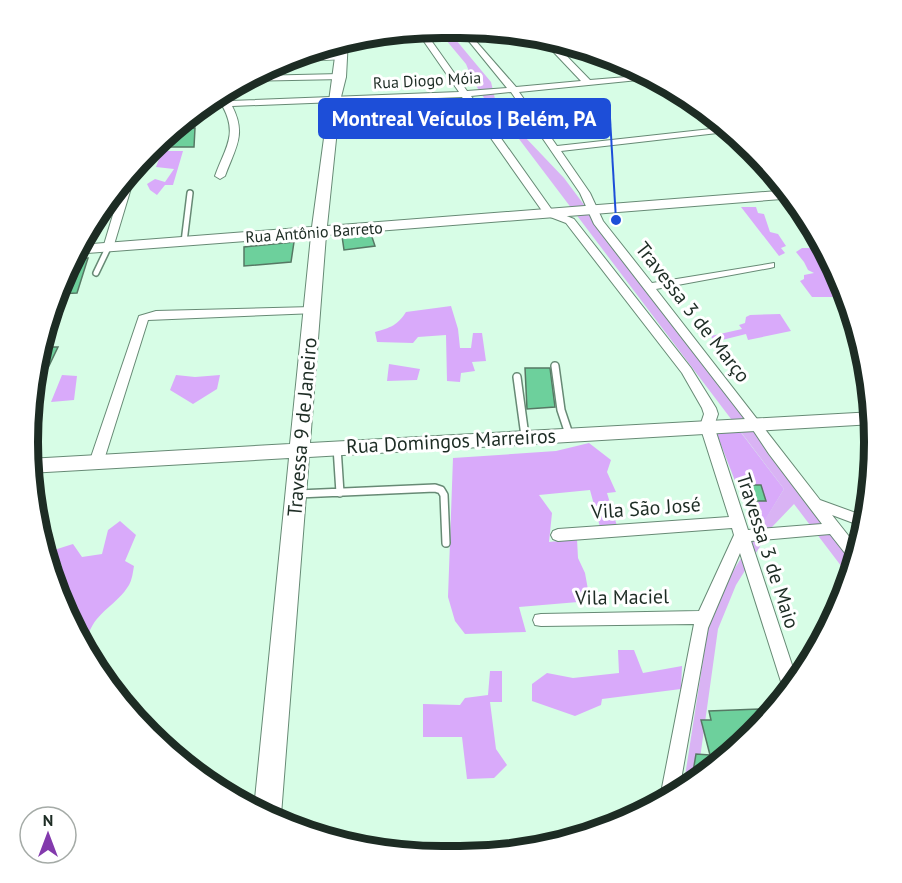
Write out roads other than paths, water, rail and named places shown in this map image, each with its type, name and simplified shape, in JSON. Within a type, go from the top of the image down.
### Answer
[{"type":"main road","name":"Travessa 9 de Janeiro","points":[[268,806],[312,311],[334,101],[340,77],[342,50]]},
{"type":"main road","name":"Rua Antônio Barreto","points":[[86,249],[780,195]]},
{"type":"main road","name":"Rua Domingos Marreiros","points":[[38,466],[525,436],[864,419]]},
{"type":"street","name":"Travessa 3 de Março","points":[[426,38],[551,213],[570,221],[687,371],[709,408],[710,426]]},
{"type":"street","name":"Travessa 3 de Março","points":[[469,38],[514,90],[585,193],[598,222],[756,424],[815,504],[825,529],[849,551]]},
{"type":"street","points":[[554,49],[588,83]]},
{"type":"street","points":[[264,79],[340,77]]},
{"type":"street","name":"Rua Diogo Móia","points":[[219,104],[466,94],[637,78]]},
{"type":"street","points":[[220,176],[236,131],[236,121],[226,104]]},
{"type":"street","points":[[553,149],[718,131]]},
{"type":"street","points":[[108,248],[125,191]]},
{"type":"street","points":[[649,288],[770,265]]},
{"type":"street","points":[[96,463],[143,318],[156,315],[312,311]]},
{"type":"street","name":"Travessa 3 de Maio","points":[[710,426],[744,535],[757,588],[788,678]]},
{"type":"street","points":[[815,504],[857,519]]},
{"type":"street","name":"Vila São José","points":[[558,535],[744,535],[825,529]]},
{"type":"street","points":[[671,785],[700,628],[744,535]]},
{"type":"street","name":"Vila Maciel","points":[[541,620],[705,617]]},
{"type":"lane","points":[[314,58],[342,57]]},
{"type":"lane","points":[[184,242],[190,194]]},
{"type":"lane","points":[[96,273],[108,248]]},
{"type":"lane","points":[[555,366],[561,410],[569,434]]},
{"type":"lane","points":[[517,377],[525,436]]},
{"type":"lane","points":[[337,447],[340,492]]},
{"type":"lane","points":[[296,494],[435,488],[441,490],[444,495],[446,543]]},
{"type":"place","name":"Montreal Veículos | Belém, PA","points":[[616,220]]}]
